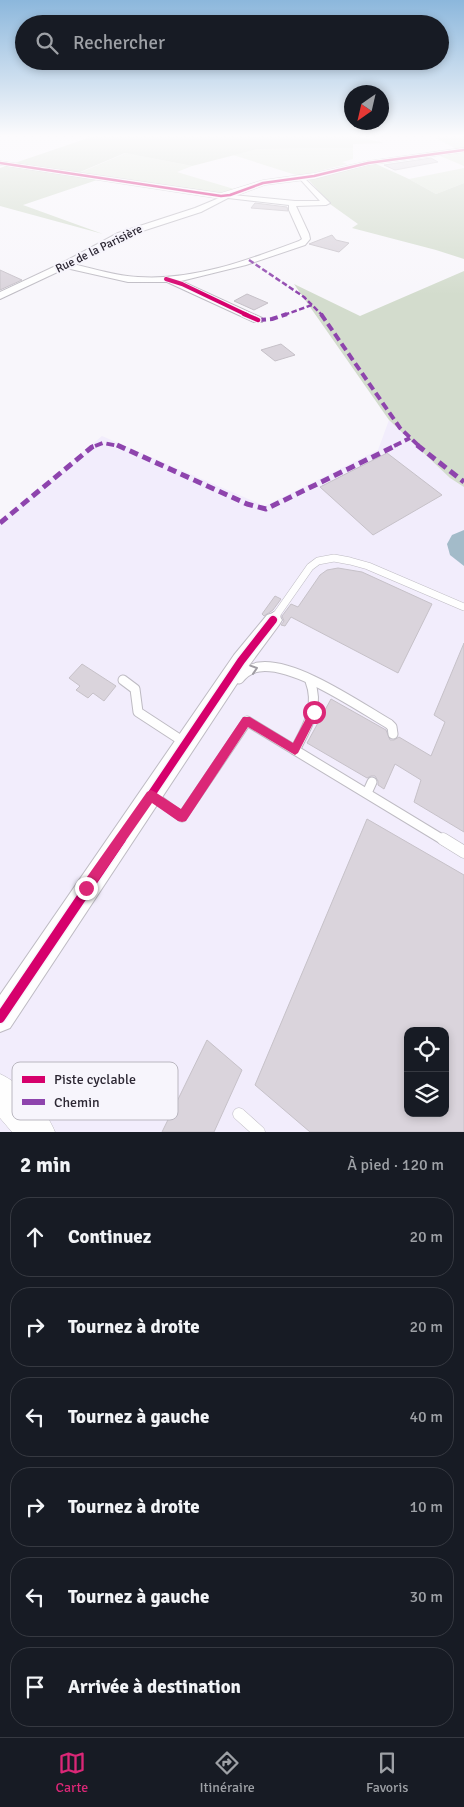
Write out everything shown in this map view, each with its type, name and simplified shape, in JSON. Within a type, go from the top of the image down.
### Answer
[{"type":"street","points":[[184,190],[295,204],[326,202],[314,190]]},
{"type":"street","points":[[226,196],[244,190]]},
{"type":"street","name":"Rue de la Parisière","points":[[0,296],[65,265],[121,235],[198,210],[222,200],[226,196]]},
{"type":"street","points":[[65,265],[139,281],[166,280],[211,272],[302,243],[306,239],[306,234],[292,211],[292,206],[295,204]]},
{"type":"street","points":[[166,280],[182,284],[258,320]]},
{"type":"street","points":[[0,1018],[241,661],[273,620]]},
{"type":"street","points":[[0,1092],[12,1105]]},
{"type":"street","points":[[26,1120],[37,1132]]},
{"type":"lane","points":[[273,620],[310,567],[318,561],[334,558],[368,566],[464,607]]},
{"type":"lane","points":[[123,680],[135,689],[138,712],[191,735],[244,672],[260,666],[287,670],[388,724],[392,727],[393,734]]},
{"type":"lane","points":[[295,750],[314,712],[316,702],[315,690],[310,681]]},
{"type":"lane","points":[[151,795],[182,817],[247,721],[464,852]]},
{"type":"lane","points":[[367,793],[372,782]]},
{"type":"lane","points":[[239,1114],[259,1132]]},
{"type":"shaded area","points":[[186,190],[232,190],[219,195]]},
{"type":"shaded area","points":[[428,190],[447,190],[436,194]]},
{"type":"shaded area","points":[[389,420],[450,478],[464,487],[464,1132],[0,1132],[0,521],[102,436],[265,506],[378,450]]},
{"type":"green space","points":[[0,190],[68,190],[23,205],[103,234],[0,206]]},
{"type":"green space","points":[[318,190],[428,190],[436,194],[447,190],[464,190],[464,259],[352,228],[358,224],[330,204]]},
{"type":"green space","points":[[464,271],[464,487],[450,478],[389,420],[294,284],[360,316]]},
{"type":"water","points":[[464,530],[464,566],[450,555],[447,544],[452,535]]},
{"type":"building","points":[[255,203],[287,207],[288,211],[251,208]]},
{"type":"building","points":[[332,235],[336,240],[349,243],[339,252],[309,244]]},
{"type":"building","points":[[0,270],[22,280],[0,290]]},
{"type":"building","points":[[247,294],[268,303],[254,310],[234,301]]},
{"type":"building","points":[[281,344],[295,355],[275,361],[261,350]]},
{"type":"building","points":[[387,453],[442,495],[373,535],[320,487]]},
{"type":"building","points":[[338,568],[362,572],[432,604],[398,673],[291,617],[285,626],[281,625],[284,621],[282,616],[291,604],[298,607],[320,575],[327,570]]},
{"type":"building","points":[[275,596],[281,599],[273,610],[264,616],[262,614]]},
{"type":"building","points":[[464,643],[464,832],[414,802],[421,780],[395,764],[384,789],[378,785],[375,776],[367,778],[307,743],[331,699],[386,730],[390,740],[399,737],[431,756],[445,722],[434,715]]},
{"type":"building","points":[[82,664],[116,686],[104,701],[93,693],[88,698],[76,690],[80,686],[69,678]]},
{"type":"building","points":[[367,819],[464,875],[464,1132],[310,1132],[255,1085]]},
{"type":"building","points":[[207,1040],[242,1070],[214,1132],[162,1132],[168,1120],[178,1120],[178,1099]]},
{"type":"marked path","points":[[249,260],[304,297],[324,317],[400,428],[426,453],[464,482]]},
{"type":"marked path","points":[[258,320],[272,319],[312,305]]},
{"type":"marked path","points":[[0,523],[92,447],[103,443],[115,444],[247,504],[266,509],[410,438]]},
{"type":"cycle path","points":[[180,190],[221,196],[244,190]]},
{"type":"cycle path","points":[[166,279],[182,284],[258,320]]},
{"type":"cycle path","points":[[0,1018],[241,661],[273,620]]},
{"type":"route","points":[[86,888],[151,795],[182,817],[247,721],[295,750],[314,712]]}]
